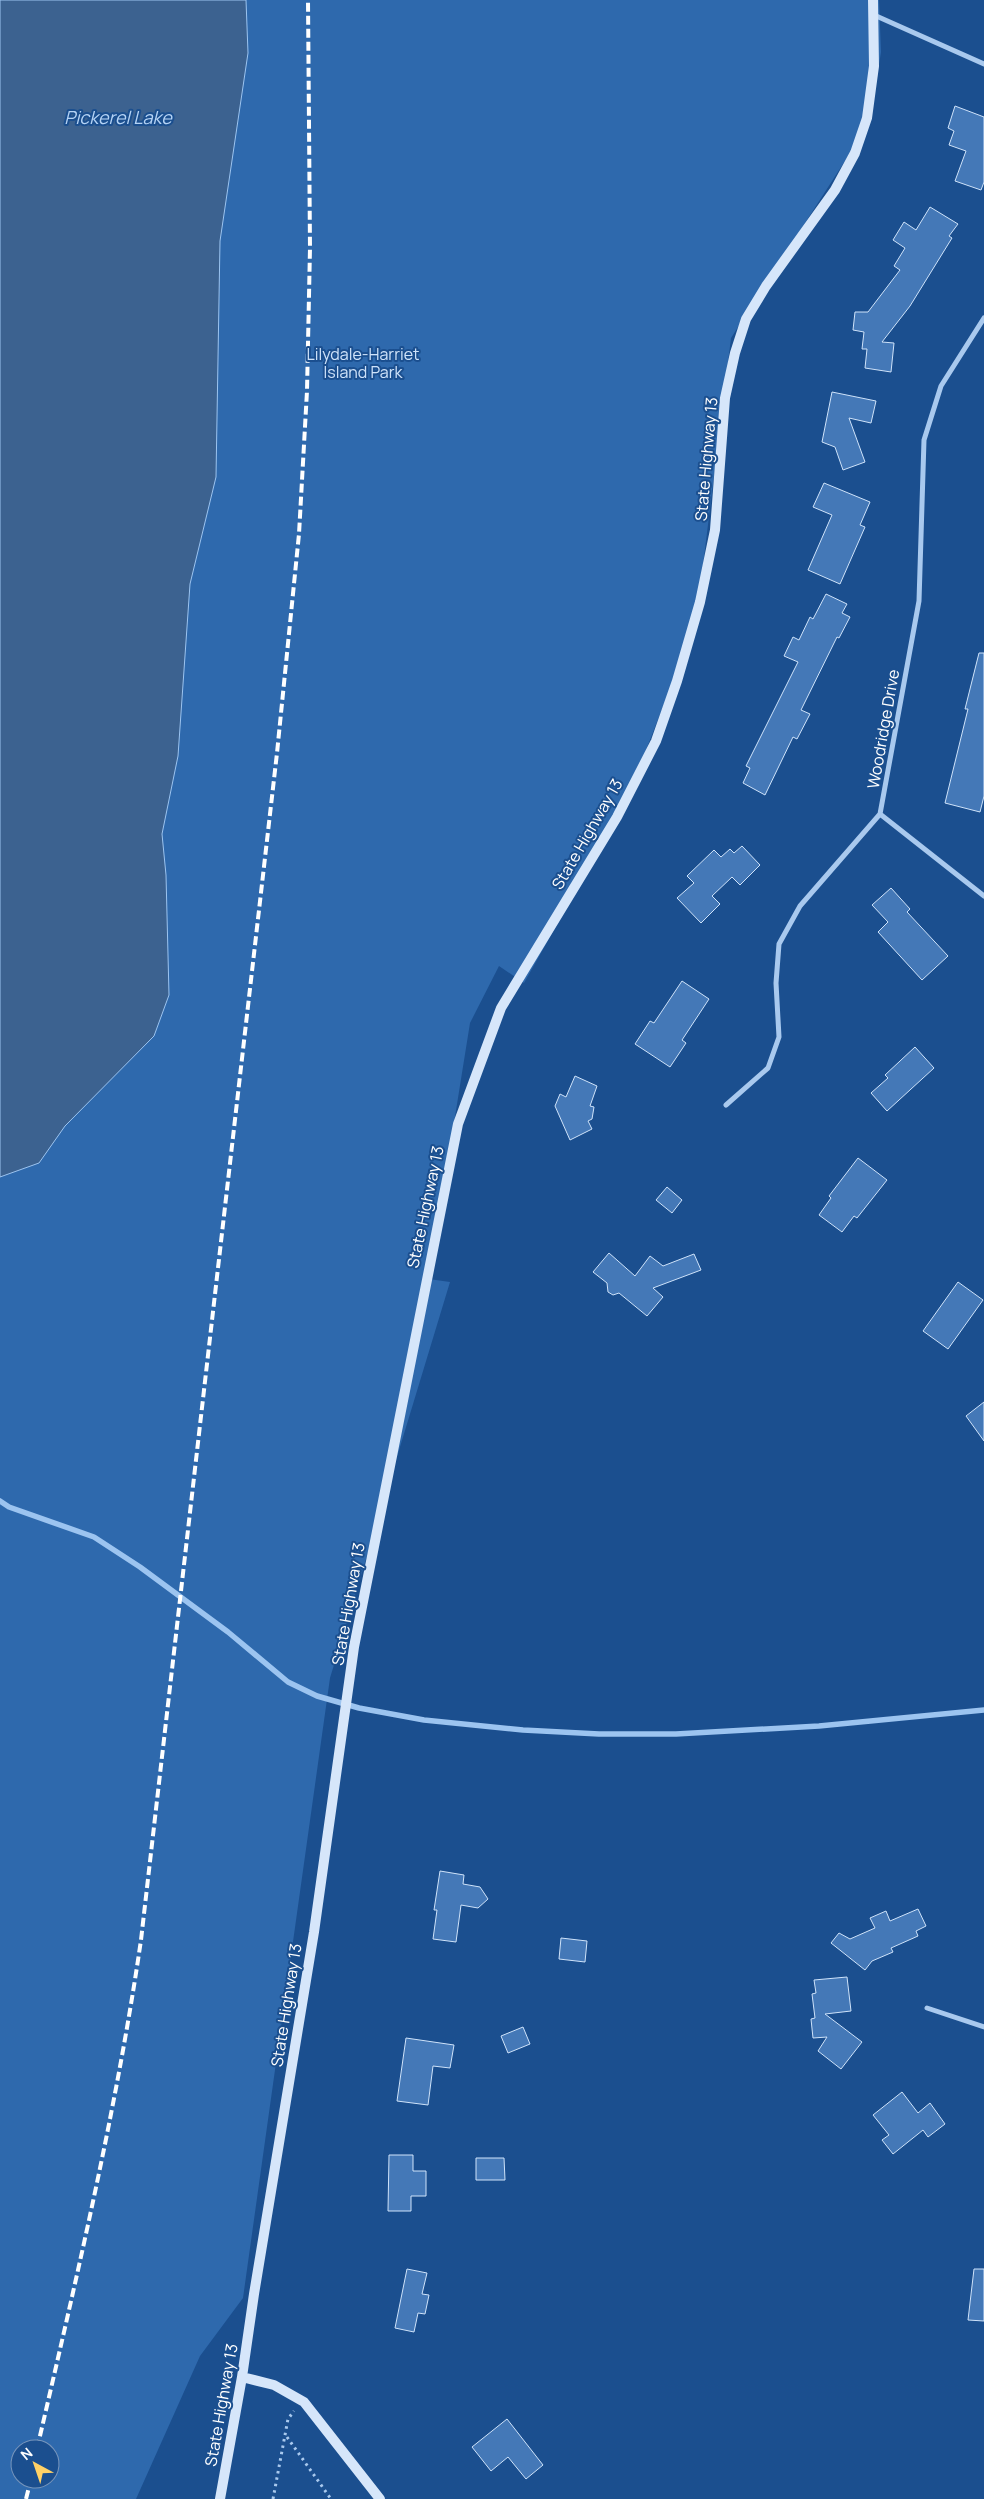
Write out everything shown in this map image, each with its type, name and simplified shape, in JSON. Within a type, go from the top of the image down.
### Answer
[{"type":"street","name":"State Highway 13","points":[[220,2499],[242,2377],[323,1869],[354,1647],[458,1124],[501,1008],[617,817],[656,740],[677,681],[700,602],[715,530],[725,398],[735,353],[751,311],[766,286],[835,190],[855,153],[867,118],[874,66],[873,0]]},
{"type":"street","points":[[874,15],[984,64]]},
{"type":"street","name":"Woodridge Drive","points":[[880,814],[919,601],[924,440],[941,386],[984,318]]},
{"type":"street","points":[[726,1105],[768,1068],[779,1037],[776,983],[779,944],[800,906],[880,814],[984,896]]},
{"type":"street","points":[[927,2008],[984,2027]]},
{"type":"street","points":[[242,2377],[274,2385],[304,2402],[380,2499]]},
{"type":"path","points":[[273,2499],[288,2419],[304,2402]]},
{"type":"path","points":[[286,2436],[331,2499]]},
{"type":"green space","name":"Lilydale-Harriet Island Park","points":[[0,0],[879,0],[881,52],[870,122],[731,338],[696,622],[625,804],[524,983],[499,966],[470,1023],[429,1279],[450,1282],[330,1678],[243,2298],[200,2356],[136,2499],[0,2499]]},
{"type":"water","name":"Pickerel Lake","points":[[0,0],[246,0],[248,53],[220,241],[216,477],[190,584],[178,756],[162,834],[166,875],[169,995],[154,1036],[65,1126],[39,1163],[0,1177]]},
{"type":"building","points":[[955,106],[984,117],[984,182],[981,190],[955,181],[966,151],[949,145],[954,131],[948,128]]},
{"type":"building","points":[[930,207],[958,224],[949,236],[952,238],[910,306],[882,342],[894,343],[891,372],[865,368],[867,349],[862,349],[864,332],[853,330],[855,312],[868,312],[900,270],[894,266],[905,248],[893,240],[904,222],[916,230]]},
{"type":"building","points":[[832,392],[876,401],[871,423],[849,418],[865,462],[843,470],[835,447],[822,442]]},
{"type":"building","points":[[824,483],[870,502],[860,525],[865,527],[840,584],[808,570],[832,515],[813,507]]},
{"type":"building","points":[[826,594],[847,604],[842,613],[850,617],[839,638],[837,637],[801,710],[810,714],[797,739],[793,737],[765,795],[743,783],[750,768],[746,766],[798,662],[784,656],[793,637],[799,640],[810,617],[813,619]]},
{"type":"building","points":[[979,653],[984,653],[984,796],[980,812],[945,803],[968,709],[965,709]]},
{"type":"building","points":[[742,846],[760,865],[740,885],[732,877],[712,896],[720,904],[701,923],[677,898],[694,883],[687,876],[714,850],[721,857],[730,849],[734,853]]},
{"type":"building","points":[[891,888],[910,909],[907,912],[948,956],[922,980],[878,932],[888,922],[872,905]]},
{"type":"building","points":[[682,981],[709,999],[682,1040],[686,1043],[670,1067],[635,1044],[650,1021],[654,1023]]},
{"type":"building","points":[[915,1047],[934,1068],[887,1111],[871,1093],[888,1078],[885,1075]]},
{"type":"building","points":[[575,1076],[597,1086],[590,1106],[594,1107],[592,1119],[588,1121],[592,1129],[570,1140],[555,1106],[560,1094],[566,1097]]},
{"type":"building","points":[[858,1158],[887,1180],[857,1218],[854,1216],[842,1232],[819,1215],[831,1198],[829,1196]]},
{"type":"building","points":[[667,1187],[682,1200],[672,1213],[656,1200]]},
{"type":"building","points":[[609,1253],[635,1276],[650,1256],[663,1266],[694,1254],[701,1270],[653,1288],[663,1297],[647,1316],[619,1293],[613,1295],[608,1292],[607,1283],[593,1272]]},
{"type":"building","points":[[958,1282],[983,1300],[948,1349],[923,1331]]},
{"type":"building","points":[[984,1402],[984,1441],[966,1416]]},
{"type":"building","points":[[440,1871],[464,1875],[463,1884],[480,1887],[488,1899],[478,1908],[461,1905],[456,1942],[433,1939],[437,1910],[434,1910]]},
{"type":"building","points":[[918,1909],[926,1926],[916,1931],[918,1936],[891,1948],[893,1952],[872,1961],[865,1970],[831,1943],[839,1933],[850,1939],[875,1928],[870,1918],[886,1911],[890,1921]]},
{"type":"building","points":[[561,1938],[587,1941],[585,1962],[559,1959]]},
{"type":"building","points":[[847,1977],[851,2011],[825,2014],[862,2042],[841,2069],[818,2051],[827,2037],[813,2038],[811,2019],[815,2018],[812,1994],[816,1993],[814,1980]]},
{"type":"building","points":[[523,2027],[530,2044],[508,2053],[501,2036]]},
{"type":"building","points":[[406,2038],[454,2045],[450,2068],[433,2066],[428,2105],[397,2101]]},
{"type":"building","points":[[902,2092],[918,2113],[930,2103],[945,2124],[928,2137],[923,2130],[893,2154],[882,2140],[889,2135],[873,2115]]},
{"type":"building","points":[[389,2155],[413,2155],[413,2171],[426,2171],[426,2196],[411,2196],[411,2211],[388,2211]]},
{"type":"building","points":[[476,2158],[504,2158],[505,2180],[476,2180]]},
{"type":"building","points":[[407,2269],[427,2273],[422,2294],[429,2295],[425,2314],[418,2313],[414,2332],[395,2328]]},
{"type":"building","points":[[974,2269],[984,2269],[984,2321],[968,2320]]},
{"type":"building","points":[[507,2419],[543,2465],[526,2479],[508,2457],[491,2471],[472,2447]]},
{"type":"waterway","points":[[0,1501],[9,1507],[94,1537],[140,1567],[228,1632],[288,1682],[317,1696],[359,1708],[424,1720],[523,1730],[599,1734],[676,1734],[819,1726],[984,1710]]},
{"type":"railway","points":[[39,2439],[107,2132],[120,2068],[141,1940],[277,753],[299,534],[307,391],[310,248],[308,0]]},
{"type":"railway","points":[[26,2499],[28,2489]]}]
